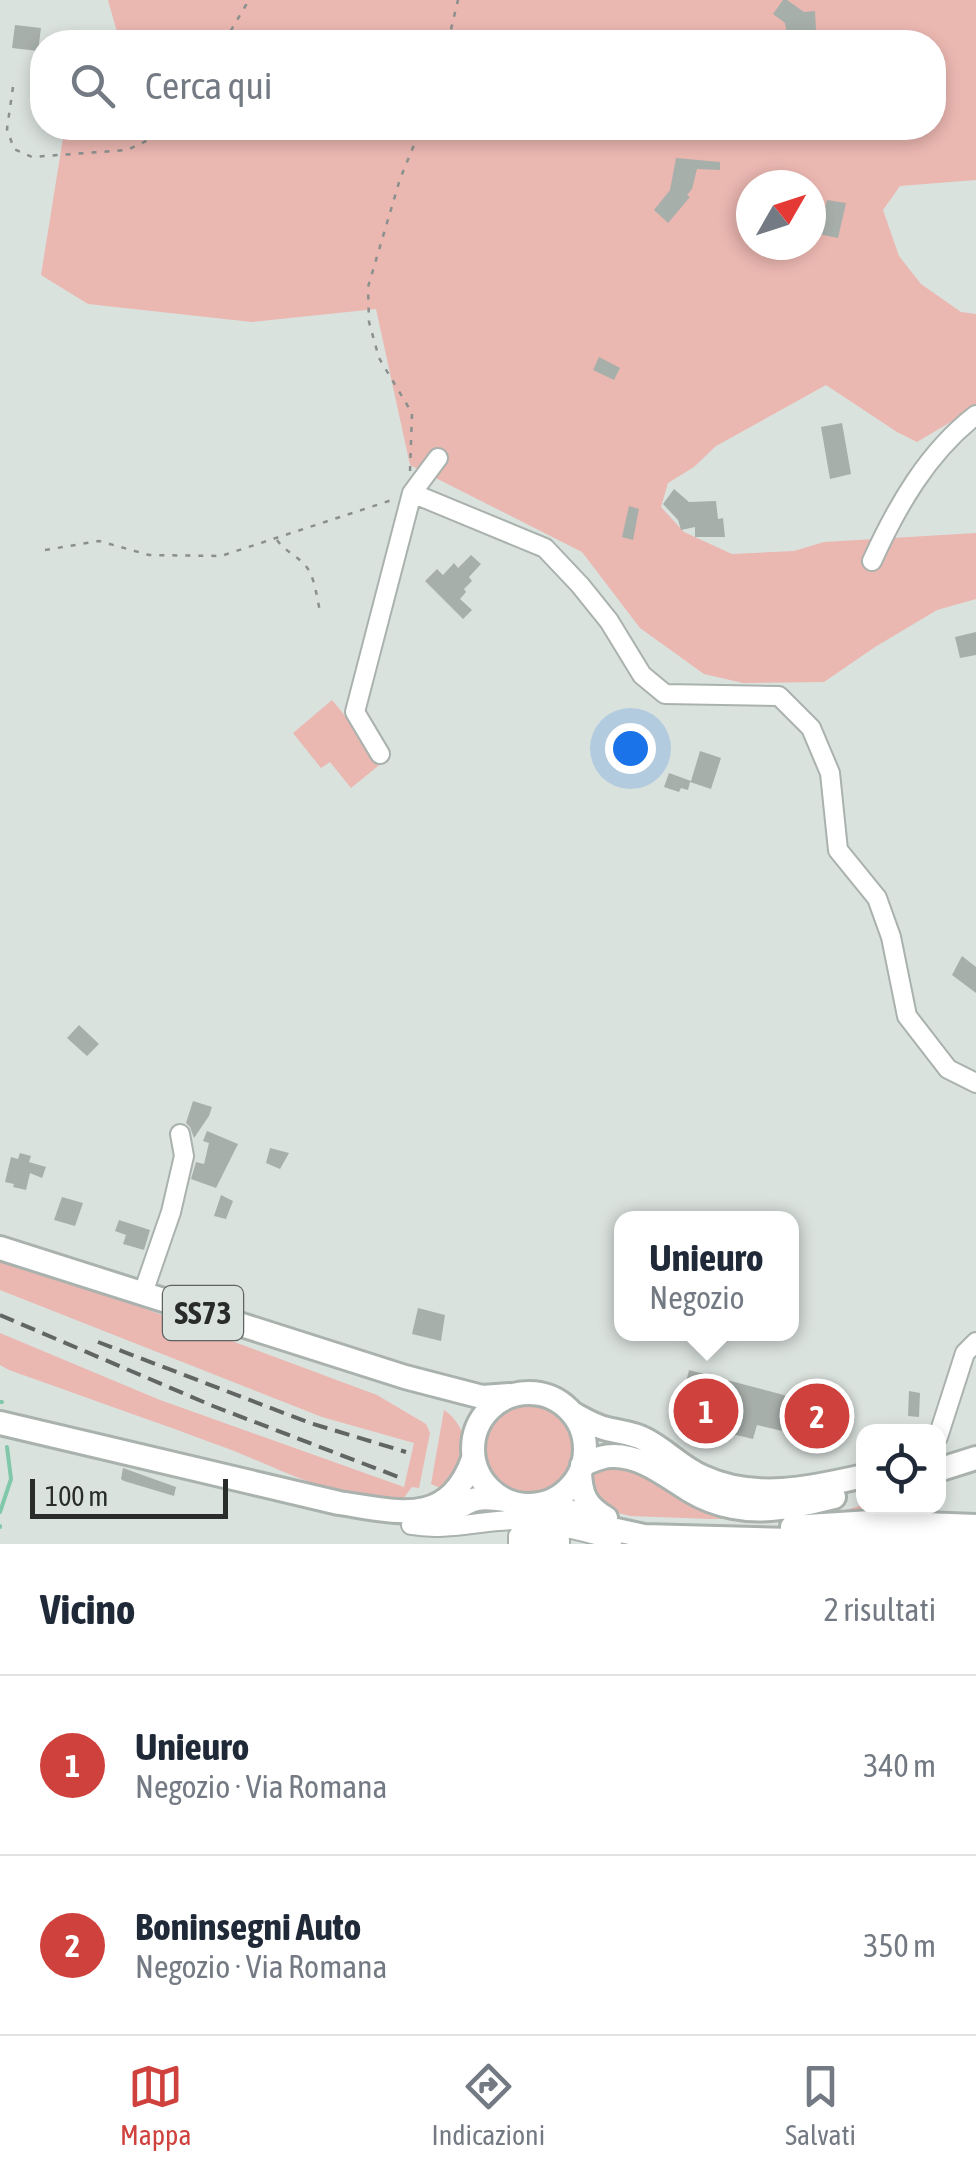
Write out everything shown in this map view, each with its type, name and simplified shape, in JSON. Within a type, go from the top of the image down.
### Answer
[{"type":"main road","name":"SS73","points":[[0,1248],[405,1377],[482,1397],[544,1394],[572,1412]]},
{"type":"main road","name":"SS73","points":[[405,1377],[447,1398],[471,1421],[479,1476],[505,1500]]},
{"type":"main road","points":[[2,1428],[34,1431],[339,1504],[409,1512],[448,1500],[466,1478],[481,1418],[510,1395]]},
{"type":"main road","points":[[572,1412],[584,1438],[581,1492],[587,1503],[606,1518],[622,1523],[907,1544],[969,1540]]},
{"type":"main road","points":[[572,1412],[594,1425],[642,1437],[683,1467],[721,1484],[757,1491],[851,1486]]},
{"type":"main road","points":[[34,1431],[79,1452],[381,1524],[411,1525],[434,1520],[482,1496],[530,1505],[544,1503],[570,1486],[581,1469],[598,1458],[612,1456],[652,1466],[694,1493],[733,1507],[779,1509],[851,1486]]},
{"type":"main road","points":[[946,1458],[976,1455]]},
{"type":"main road","points":[[946,1467],[976,1455]]},
{"type":"main road","points":[[544,1503],[598,1526],[644,1536],[805,1534],[846,1522],[870,1522],[969,1540]]},
{"type":"street","points":[[872,560],[893,515],[918,476],[976,415]]},
{"type":"street","points":[[380,754],[354,712],[412,493],[438,458]]},
{"type":"street","points":[[412,493],[545,548],[609,621],[642,676],[666,694],[779,696],[811,728],[830,773],[838,850],[877,898],[891,937],[907,1016],[948,1069],[976,1083]]},
{"type":"street","points":[[142,1294],[172,1212],[184,1156],[180,1134]]},
{"type":"street","points":[[942,1424],[965,1353],[976,1342]]},
{"type":"street","points":[[870,1522],[900,1514]]},
{"type":"street","points":[[411,1525],[430,1529],[517,1520],[638,1543],[736,1544],[805,1534]]},
{"type":"street","points":[[518,1544],[518,1536],[560,1540],[560,1544]]},
{"type":"path","points":[[231,30],[249,0]]},
{"type":"path","points":[[451,30],[458,0]]},
{"type":"path","points":[[14,86],[7,129],[14,149],[32,157],[128,150],[149,140]]},
{"type":"path","points":[[45,550],[98,541],[149,555],[221,556],[412,493],[412,413],[380,358],[369,322],[368,288],[415,140]]},
{"type":"path","points":[[276,539],[310,572],[320,611]]},
{"type":"shaded area","points":[[108,0],[976,0],[976,180],[900,186],[883,210],[899,256],[921,284],[961,312],[976,314],[976,407],[917,442],[826,385],[716,446],[694,467],[668,483],[661,507],[684,532],[732,554],[794,551],[824,542],[976,533],[976,599],[937,610],[824,682],[743,683],[704,674],[640,628],[582,552],[410,465],[376,309],[252,322],[88,304],[41,275],[63,140],[946,140],[946,30],[116,30]]},
{"type":"shaded area","points":[[332,700],[383,762],[351,788],[330,762],[321,768],[293,733]]},
{"type":"shaded area","points":[[0,1258],[377,1395],[426,1424],[430,1433],[419,1488],[412,1487],[402,1500],[383,1501],[338,1492],[9,1370],[0,1365],[0,1333],[160,1400],[404,1487],[414,1443],[322,1417],[0,1290]]},
{"type":"shaded area","points":[[521,1406],[537,1406],[560,1418],[569,1432],[569,1466],[560,1480],[537,1492],[521,1492],[505,1485],[493,1473],[486,1457],[486,1441],[493,1425],[505,1413]]},
{"type":"shaded area","points":[[444,1410],[460,1428],[465,1445],[461,1470],[445,1490],[431,1484]]},
{"type":"shaded area","points":[[606,1462],[826,1501],[842,1511],[856,1507],[856,1514],[876,1514],[711,1519],[630,1516],[603,1509],[587,1476]]},
{"type":"building","points":[[787,0],[804,12],[815,11],[816,30],[786,30],[785,23],[773,14]]},
{"type":"building","points":[[15,25],[41,28],[30,30],[30,50],[12,48]]},
{"type":"building","points":[[676,158],[720,162],[720,170],[697,169],[687,195],[690,197],[668,223],[654,210],[670,190]]},
{"type":"building","points":[[827,200],[846,203],[838,238],[826,236]]},
{"type":"building","points":[[599,357],[620,368],[614,380],[593,370]]},
{"type":"building","points":[[842,423],[851,474],[830,479],[821,427]]},
{"type":"building","points":[[674,489],[689,502],[716,501],[725,537],[695,537],[695,527],[681,530],[678,520],[663,504]]},
{"type":"building","points":[[629,506],[639,509],[633,540],[622,537]]},
{"type":"building","points":[[471,555],[481,564],[469,577],[472,581],[460,599],[472,610],[463,619],[425,581],[437,569],[443,575],[454,563],[458,568]]},
{"type":"building","points":[[976,632],[976,655],[960,658],[955,637]]},
{"type":"building","points":[[700,751],[721,758],[711,789],[690,782],[688,790],[681,788],[679,792],[664,787],[669,773],[691,781]]},
{"type":"building","points":[[962,956],[976,967],[976,993],[952,975]]},
{"type":"building","points":[[79,1025],[99,1044],[87,1056],[67,1038]]},
{"type":"building","points":[[193,1101],[212,1107],[194,1138],[186,1123]]},
{"type":"building","points":[[207,1131],[238,1144],[216,1188],[191,1179],[196,1162],[204,1164],[209,1143],[203,1141]]},
{"type":"building","points":[[270,1148],[289,1153],[280,1169],[266,1163]]},
{"type":"building","points":[[20,1153],[31,1156],[29,1162],[46,1167],[42,1178],[30,1173],[26,1190],[5,1182],[11,1157],[18,1159]]},
{"type":"building","points":[[221,1195],[233,1201],[226,1219],[214,1216]]},
{"type":"building","points":[[62,1197],[83,1203],[75,1226],[54,1220]]},
{"type":"building","points":[[119,1220],[150,1230],[144,1250],[123,1244],[126,1235],[115,1231]]},
{"type":"building","points":[[418,1308],[445,1315],[441,1341],[412,1334]]},
{"type":"building","points":[[689,1370],[790,1397],[789,1405],[829,1415],[827,1424],[834,1426],[831,1440],[827,1439],[826,1444],[757,1425],[753,1439],[686,1423],[690,1407],[681,1404]]},
{"type":"building","points":[[909,1391],[920,1393],[919,1417],[908,1416]]},
{"type":"building","points":[[123,1468],[176,1487],[174,1496],[124,1481]]},
{"type":"waterway","points":[[0,1512],[11,1479],[7,1447]]},
{"type":"railway","points":[[0,1315],[213,1406],[401,1478]]},
{"type":"railway","points":[[98,1342],[310,1423],[406,1452]]},
{"type":"place","name":"Unieuro","points":[[706,1411]]},
{"type":"place","name":"Boninsegni Auto","points":[[817,1416]]}]
